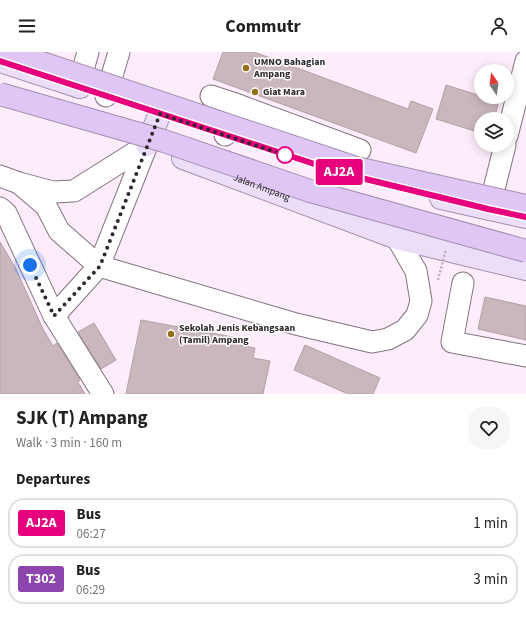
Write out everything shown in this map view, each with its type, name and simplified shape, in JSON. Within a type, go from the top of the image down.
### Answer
[{"type":"highway","points":[[9,52],[356,168],[526,206]]},
{"type":"highway","points":[[0,94],[164,141],[310,191],[526,251]]},
{"type":"main road","points":[[0,61],[345,174],[526,217]]},
{"type":"main road","name":"Jalan Ampang","points":[[0,94],[147,145],[397,238],[526,269]]},
{"type":"main road","points":[[147,145],[160,114]]},
{"type":"street","points":[[78,86],[88,52]]},
{"type":"street","points":[[106,96],[119,52]]},
{"type":"street","points":[[513,112],[526,60]]},
{"type":"street","points":[[211,96],[360,150]]},
{"type":"street","points":[[225,135],[238,105]]},
{"type":"street","points":[[9,180],[53,192],[74,192],[147,145]]},
{"type":"street","points":[[54,316],[100,266],[147,145]]},
{"type":"street","points":[[488,209],[503,152]]},
{"type":"street","points":[[9,180],[46,206],[59,231],[100,266],[296,324],[372,342],[388,339],[406,330],[416,315],[421,301],[416,271],[397,238]]},
{"type":"street","points":[[0,208],[6,213],[54,316],[103,394]]},
{"type":"street","points":[[463,283],[452,342],[526,356]]},
{"type":"building","points":[[223,52],[254,52],[408,109],[411,101],[433,109],[416,153],[213,79]]},
{"type":"building","points":[[446,85],[474,94],[474,104],[498,104],[496,112],[474,112],[474,131],[436,119]]},
{"type":"building","points":[[0,242],[15,267],[43,329],[53,346],[57,343],[80,380],[78,382],[85,394],[0,394]]},
{"type":"building","points":[[485,297],[526,306],[526,340],[478,329]]},
{"type":"building","points":[[141,320],[184,328],[207,330],[207,332],[242,339],[240,345],[255,348],[253,358],[270,361],[263,394],[126,394]]},
{"type":"building","points":[[94,323],[116,360],[101,369],[78,332]]},
{"type":"building","points":[[305,345],[380,378],[373,394],[348,394],[294,370]]},
{"type":"bus line","name":"AJ2A","points":[[0,61],[345,174],[526,217]]},
{"type":"place","name":"UMNO Bahagian Ampang","points":[[246,68]]},
{"type":"place","name":"Giat Mara","points":[[255,92]]},
{"type":"place","name":"Sekolah Jenis Kebangsaan (Tamil) Ampang","points":[[171,334]]},
{"type":"route","points":[[30,265],[54,316],[100,266],[160,114],[285,155]]}]
